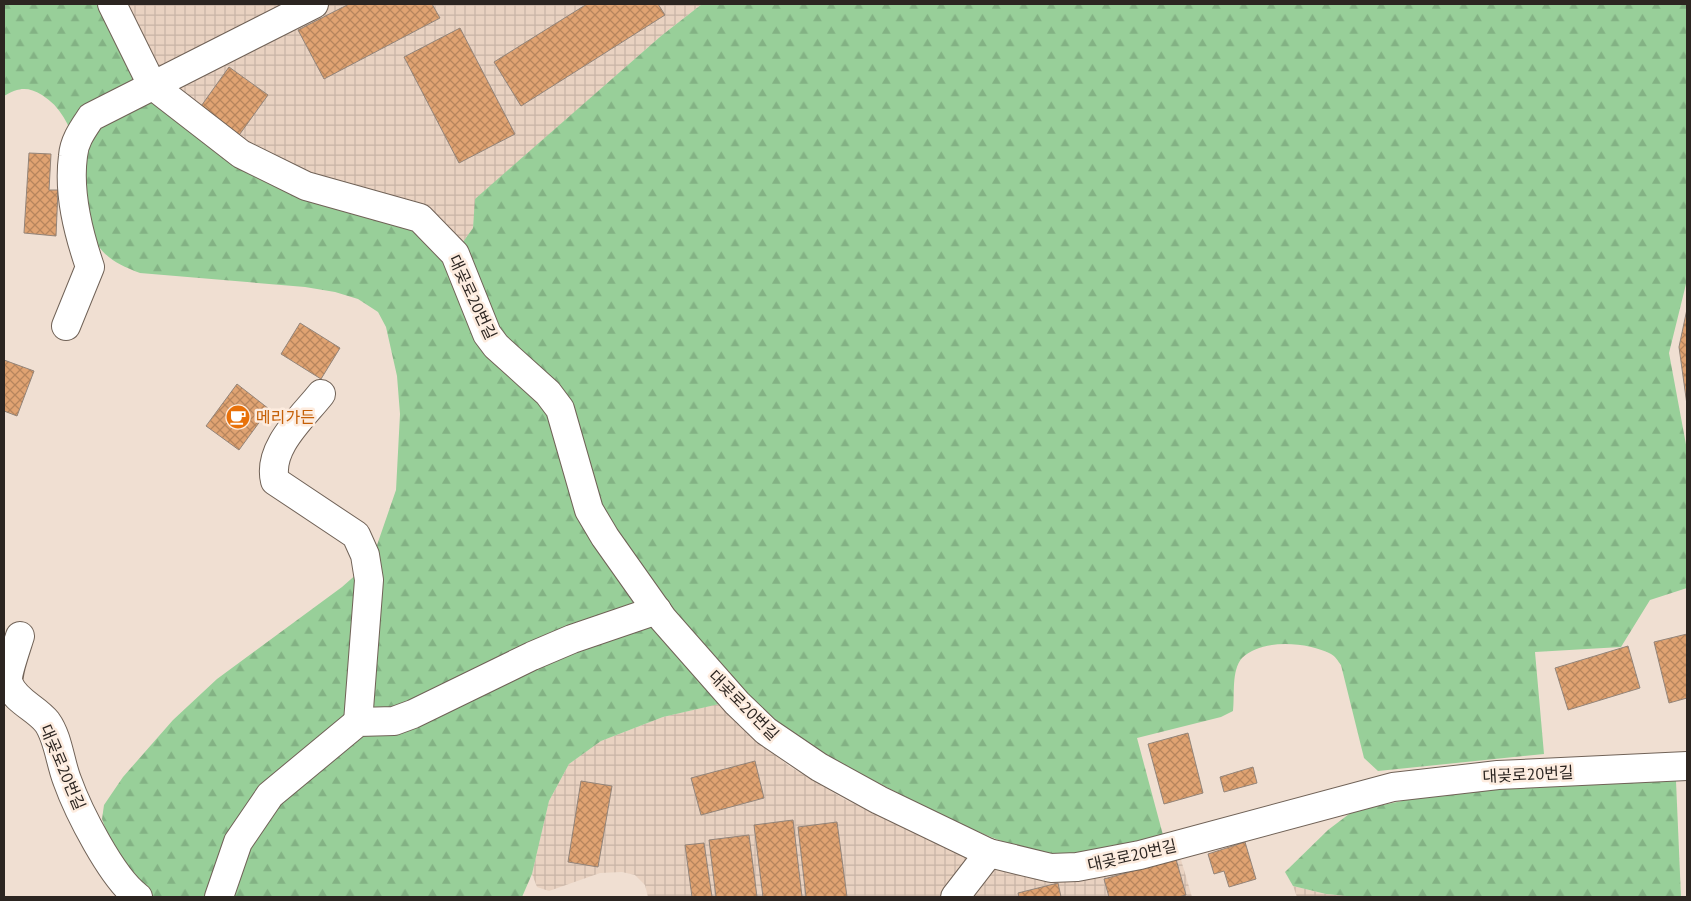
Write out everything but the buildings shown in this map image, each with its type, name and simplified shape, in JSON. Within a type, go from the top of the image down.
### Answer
[{"type":"street","name":"대곶로20번길","points":[[112,4],[152,85],[241,154],[306,186],[420,218],[456,254],[487,334],[496,346],[548,393],[560,409],[589,510],[605,537],[656,610],[738,703],[766,730],[787,746],[848,784],[989,854],[1052,868],[1077,868],[1140,855],[1392,787],[1498,775],[1687,766]]},
{"type":"street","points":[[66,326],[90,267],[77,229],[73,154],[80,132],[91,117],[314,4]]},
{"type":"street","points":[[321,394],[278,448],[272,469],[275,481],[356,534],[365,555],[369,580],[358,722]]},
{"type":"street","points":[[219,897],[238,842],[270,795],[358,722],[394,721],[413,714],[532,656],[572,639],[656,610]]},
{"type":"street","name":"대곶로20번길","points":[[20,636],[8,682],[10,687],[13,693],[47,722],[54,737],[67,781],[82,813],[122,881],[138,897]]},
{"type":"street","points":[[955,897],[989,854]]},
{"type":"shaded area","points":[[111,4],[702,4],[661,36],[476,199],[473,228],[455,254],[306,186],[152,85]]},
{"type":"shaded area","points":[[718,704],[746,732],[789,766],[844,799],[972,858],[1179,853],[1192,897],[648,897],[645,885],[635,875],[622,872],[600,873],[549,891],[537,887],[532,874],[549,801],[569,764],[601,741],[663,717]]},
{"type":"shaded area","points":[[1293,886],[1326,894],[1356,897],[1297,897]]},
{"type":"green space","points":[[4,4],[111,4],[152,85],[241,154],[420,218],[455,253],[473,228],[475,199],[661,36],[702,4],[1687,4],[1687,280],[1669,353],[1687,450],[1687,588],[1650,600],[1621,647],[1535,652],[1544,754],[1378,771],[1364,758],[1341,665],[1334,656],[1321,650],[1298,645],[1285,644],[1261,647],[1242,658],[1239,663],[1234,683],[1233,711],[1221,717],[1137,738],[1163,835],[1097,853],[1074,855],[1034,851],[978,832],[900,794],[831,757],[787,729],[745,698],[663,717],[601,741],[569,764],[549,801],[532,874],[522,897],[119,897],[110,841],[102,819],[104,805],[123,777],[173,720],[217,679],[342,587],[359,572],[376,548],[396,490],[400,414],[397,376],[386,327],[378,312],[358,299],[335,292],[305,287],[140,273],[117,263],[105,254],[100,249],[89,228],[79,161],[64,117],[54,105],[42,95],[32,90],[18,90],[4,96]]},
{"type":"green space","points":[[1676,781],[1681,897],[1356,897],[1326,894],[1293,886],[1285,872],[1328,830],[1353,811],[1441,793],[1529,785]]},
{"type":"place","name":"메리가든","points":[[238,417]]}]
